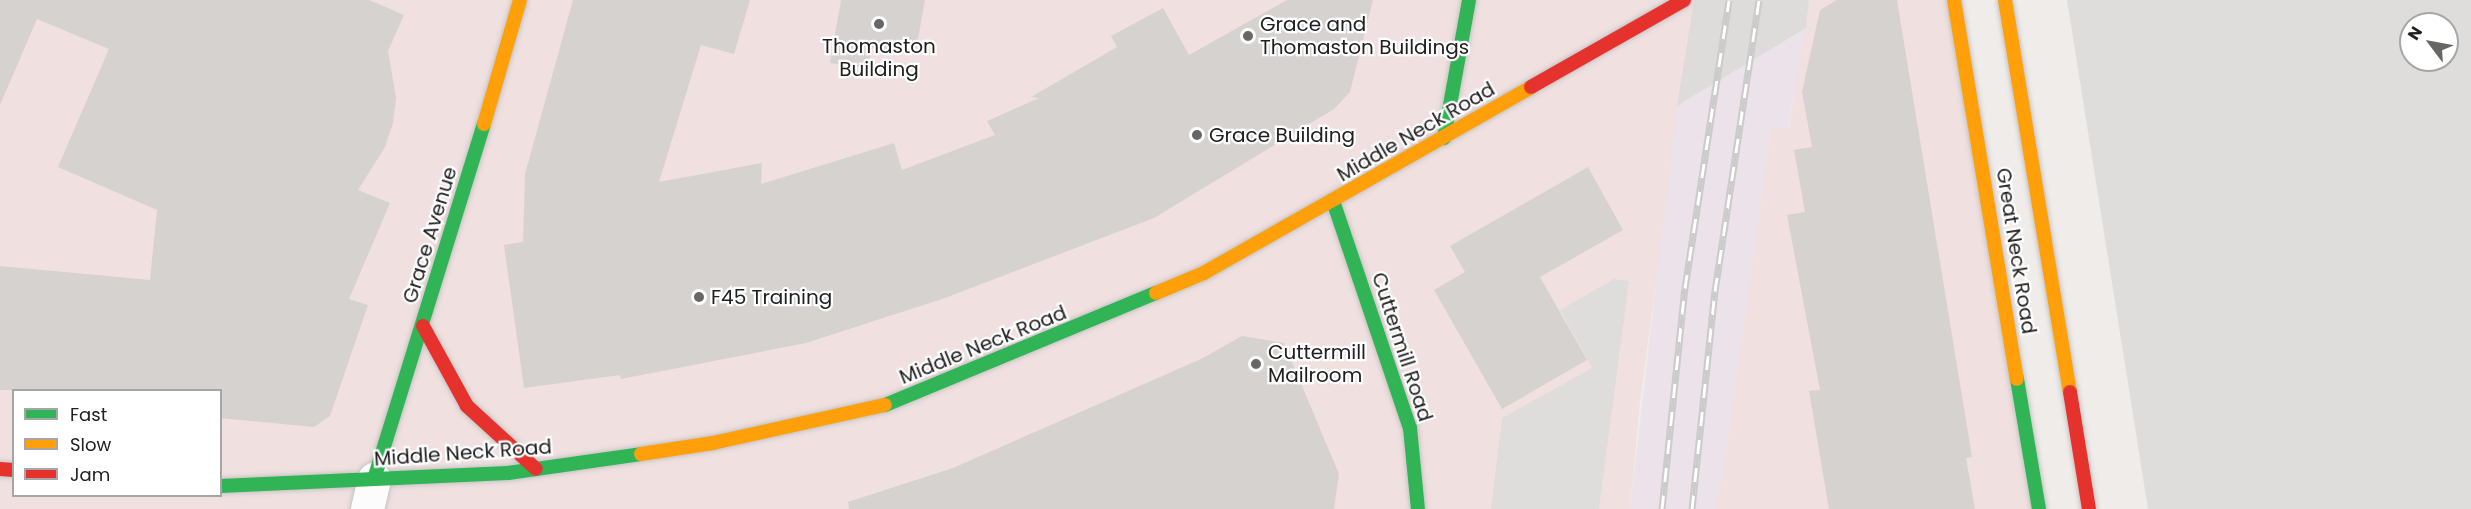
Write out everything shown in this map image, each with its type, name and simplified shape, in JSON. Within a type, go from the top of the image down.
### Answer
[{"type":"main road","name":"Grace Avenue","points":[[370,494],[423,326],[520,0]]},
{"type":"main road","points":[[1444,138],[1469,0]]},
{"type":"main road","name":"Middle Neck Road","points":[[222,486],[370,494],[713,443],[881,407],[1133,305],[1204,273],[1684,0]]},
{"type":"main road","name":"Great Neck Road","points":[[1954,0],[2039,509]]},
{"type":"main road","name":"Great Neck Road","points":[[2005,0],[2089,509]]},
{"type":"main road","name":"Cuttermill Road","points":[[1333,201],[1410,428],[1418,509]]},
{"type":"main road","points":[[423,326],[466,406],[536,469]]},
{"type":"shaded area","points":[[0,0],[1694,0],[1640,401],[1630,509],[0,509]]},
{"type":"shaded area","points":[[1809,0],[1954,0],[2039,509],[1713,509],[1722,479],[1771,127],[1789,128]]},
{"type":"shaded area","points":[[2067,0],[2471,0],[2471,509],[2148,509]]},
{"type":"shaded area","points":[[1806,28],[1788,128],[1771,127],[1722,479],[1713,509],[1630,509],[1677,106]]},
{"type":"shaded area","points":[[1614,279],[1629,281],[1599,509],[1491,509],[1502,418],[1592,368],[1560,310]]},
{"type":"pier","points":[[1694,0],[1809,0],[1806,28],[1677,106]]},
{"type":"building","points":[[0,0],[369,0],[404,15],[388,51],[396,98],[393,123],[385,147],[358,190],[390,203],[349,299],[368,305],[330,416],[314,427],[222,418],[222,389],[0,390],[0,266],[150,280],[157,210],[58,167],[109,49],[37,19],[0,105]]},
{"type":"building","points":[[573,0],[750,0],[734,54],[701,45],[659,182],[762,163],[761,184],[894,143],[902,170],[995,135],[987,121],[1039,98],[1031,97],[1117,47],[1111,36],[1163,8],[1189,55],[1287,0],[1373,0],[1350,92],[1334,109],[1154,218],[945,298],[806,343],[621,379],[620,375],[524,388],[504,245],[523,242],[525,174]]},
{"type":"building","name":"Thomaston Building","points":[[841,0],[925,0],[915,55],[872,48],[868,69],[830,63]]},
{"type":"building","points":[[1837,0],[1897,0],[1972,457],[1966,458],[1975,509],[1829,509],[1809,391],[1820,390],[1787,215],[1805,212],[1794,150],[1812,147],[1802,92],[1820,10]]},
{"type":"building","points":[[1588,167],[1623,230],[1540,277],[1587,360],[1502,409],[1434,290],[1465,272],[1450,246]]},
{"type":"building","points":[[1242,336],[1284,343],[1339,474],[1334,509],[849,509],[848,502],[953,468],[1201,359]]},
{"type":"railway","points":[[1662,509],[1685,288],[1729,0]]},
{"type":"railway","points":[[1692,509],[1715,291],[1759,0]]},
{"type":"traffic: fast","points":[[1444,138],[1469,0]]},
{"type":"traffic: fast","points":[[374,479],[484,124]]},
{"type":"traffic: fast","points":[[1333,201],[1410,428],[1418,509]]},
{"type":"traffic: fast","points":[[885,405],[1156,293]]},
{"type":"traffic: fast","points":[[2017,379],[2039,509]]},
{"type":"traffic: fast","points":[[222,486],[508,473],[641,454]]},
{"type":"traffic: slow","points":[[484,124],[520,0]]},
{"type":"traffic: slow","points":[[1954,0],[2017,379]]},
{"type":"traffic: slow","points":[[2005,0],[2070,392]]},
{"type":"traffic: slow","points":[[1156,293],[1204,273],[1531,87]]},
{"type":"traffic: slow","points":[[641,454],[713,443],[885,405]]},
{"type":"traffic: jam","points":[[1531,87],[1684,0]]},
{"type":"traffic: jam","points":[[423,326],[467,406],[536,469]]},
{"type":"traffic: jam","points":[[2070,392],[2089,509]]},
{"type":"traffic: jam","points":[[0,469],[12,470]]},
{"type":"place","name":"Thomaston Building","points":[[879,24]]},
{"type":"place","name":"Grace and Thomaston Buildings","points":[[1248,36]]},
{"type":"place","name":"Grace Building","points":[[1197,135]]},
{"type":"place","name":"F45 Training","points":[[699,297]]},
{"type":"place","name":"Cuttermill Mailroom","points":[[1256,364]]}]
